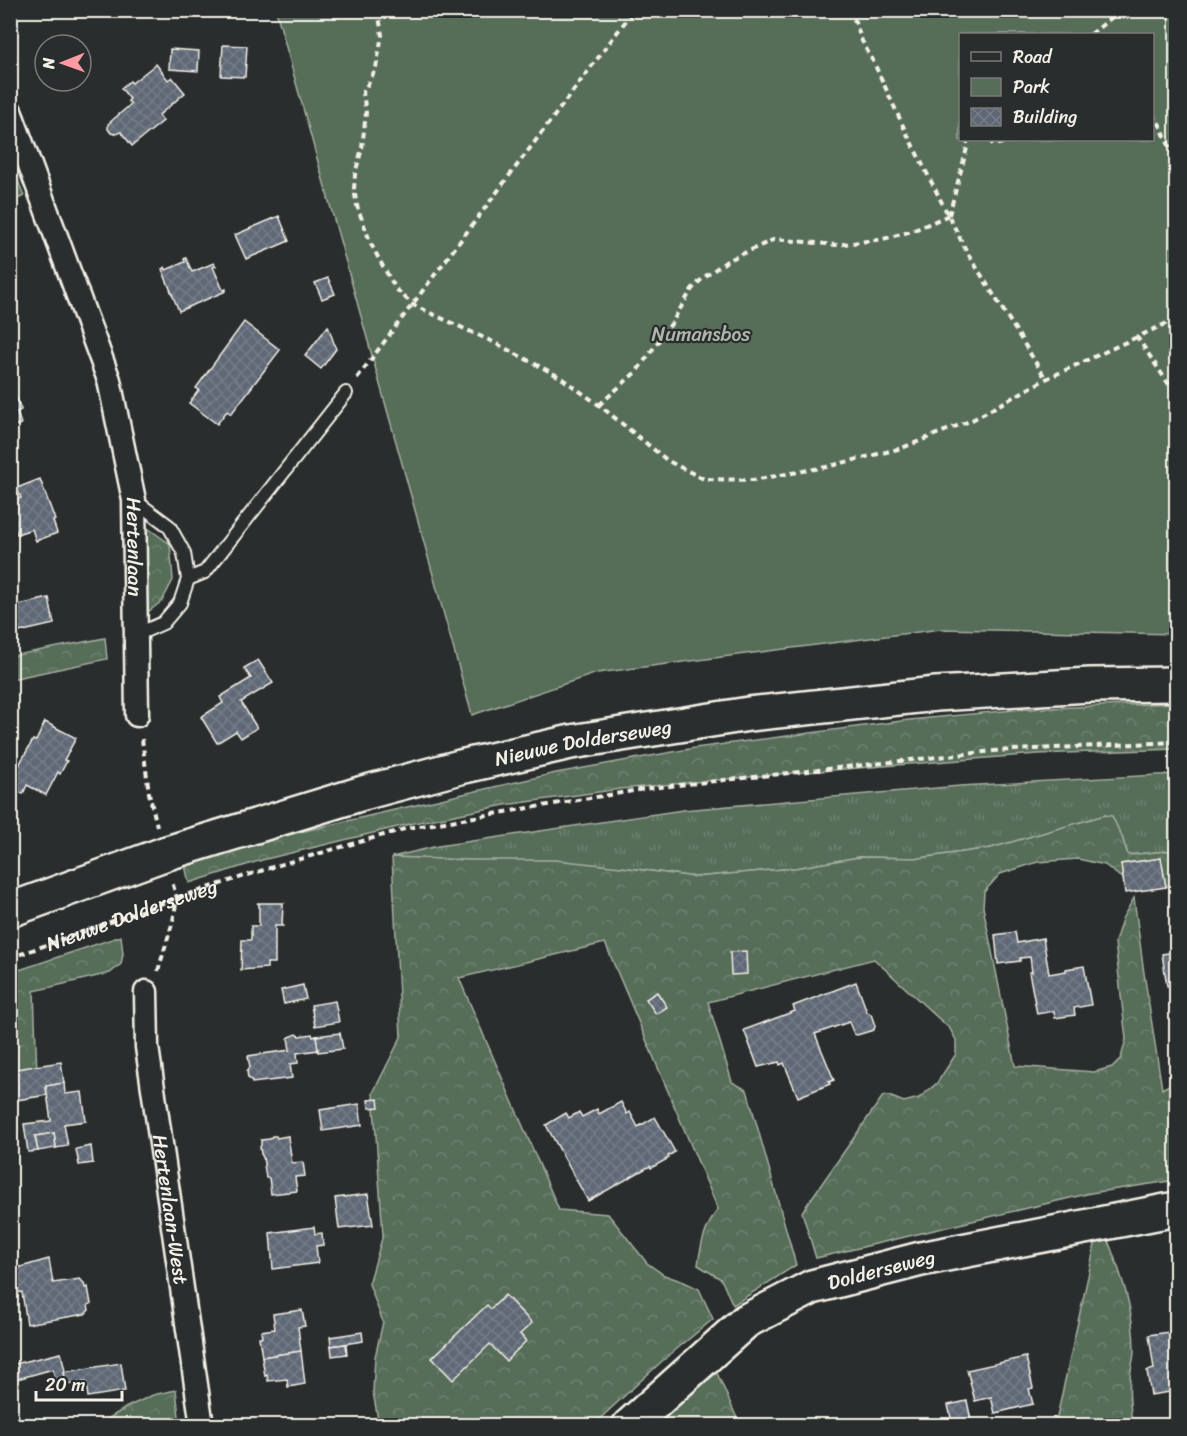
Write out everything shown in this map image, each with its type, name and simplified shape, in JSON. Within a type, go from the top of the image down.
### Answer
[{"type":"main road","name":"Nieuwe Dolderseweg","points":[[10,910],[164,854],[374,790],[460,766],[571,742],[749,714],[936,694],[1090,685],[1176,684]]},
{"type":"main road","name":"Dolderseweg","points":[[629,1425],[746,1321],[812,1287],[921,1259],[1176,1209]]},
{"type":"street","name":"Hertenlaan","points":[[10,111],[109,380],[134,500],[136,715]]},
{"type":"street","name":"Hertenlaan-West","points":[[146,992],[147,1047],[202,1425]]},
{"type":"lane","points":[[188,579],[205,572],[346,393]]},
{"type":"lane","points":[[134,500],[169,526],[184,553],[188,579],[180,603],[163,623],[136,635]]},
{"type":"path","points":[[378,10],[382,35],[376,68],[363,93],[366,113],[354,189],[357,206],[380,261],[396,289],[413,305],[493,342],[560,377],[599,405],[668,461],[704,479],[753,480],[825,467],[902,448],[972,420],[1047,379],[1176,319]]},
{"type":"path","points":[[346,393],[633,10]]},
{"type":"path","points":[[848,10],[905,130],[967,252],[1047,379]]},
{"type":"path","points":[[1092,33],[1121,10]]},
{"type":"path","points":[[1154,117],[1176,161]]},
{"type":"path","points":[[949,215],[967,141]]},
{"type":"path","points":[[990,141],[994,146],[1012,141]]},
{"type":"path","points":[[599,405],[637,371],[671,324],[692,289],[727,261],[775,239],[836,246],[883,239],[912,231],[949,215]]},
{"type":"path","points":[[1137,338],[1176,395]]},
{"type":"path","points":[[136,715],[144,746],[149,793],[177,898],[173,921],[156,976],[146,992]]},
{"type":"path","name":"Nieuwe Dolderseweg","points":[[10,958],[177,898],[279,865],[408,828],[639,790],[994,751],[1176,742]]},
{"type":"green space","name":"Numansbos","points":[[276,11],[1176,11],[1176,634],[941,629],[597,673],[472,715]]},
{"type":"green space","points":[[10,160],[24,196],[11,202],[10,202]]},
{"type":"green space","points":[[145,526],[170,544],[173,580],[162,601],[139,619]]},
{"type":"green space","points":[[105,638],[107,659],[11,679],[11,656]]},
{"type":"green space","points":[[1176,703],[1176,749],[1037,754],[620,789],[505,805],[414,823],[262,860],[189,883],[185,865],[287,835],[463,794],[556,773],[695,748],[909,720],[1024,709]]},
{"type":"green space","points":[[1176,774],[1176,850],[1128,855],[1122,837],[1105,815],[991,848],[920,858],[859,857],[795,868],[695,877],[621,867],[392,857],[438,846],[683,810],[960,786]]},
{"type":"green space","points":[[1105,815],[1112,816],[1128,855],[1176,850],[1176,882],[1166,887],[1161,858],[1121,864],[1123,879],[1105,865],[1078,859],[1038,862],[1000,874],[984,892],[983,907],[1015,1066],[1094,1072],[1112,1067],[1121,1058],[1126,1039],[1115,942],[1122,919],[1134,898],[1162,1089],[1176,1081],[1176,1180],[1091,1193],[816,1258],[802,1212],[883,1096],[904,1102],[919,1098],[937,1083],[956,1054],[956,1040],[950,1029],[874,959],[708,1002],[732,1082],[747,1090],[796,1265],[733,1305],[721,1279],[698,1265],[704,1236],[718,1209],[605,943],[459,978],[559,1210],[608,1214],[647,1263],[664,1275],[699,1289],[713,1319],[661,1362],[593,1425],[379,1425],[373,1392],[375,1357],[383,1322],[369,1284],[383,1235],[373,1093],[401,1037],[392,857],[555,860],[695,877],[795,868],[859,857],[920,858],[991,848]]},
{"type":"green space","points":[[121,936],[123,954],[121,964],[110,973],[34,991],[37,1075],[11,1080],[10,973]]},
{"type":"green space","points":[[1107,1238],[1122,1279],[1132,1321],[1134,1351],[1129,1390],[1132,1425],[1055,1426],[1096,1240]]},
{"type":"green space","points":[[717,1373],[740,1425],[654,1426],[678,1403]]},
{"type":"green space","points":[[176,1390],[180,1425],[98,1425],[127,1407],[153,1395]]},
{"type":"building","points":[[223,45],[247,46],[245,77],[221,76]]},
{"type":"building","points":[[170,49],[199,51],[198,71],[169,69]]},
{"type":"building","points":[[156,64],[168,80],[172,77],[185,93],[159,115],[163,121],[132,146],[121,132],[111,133],[108,124],[131,104],[128,101],[130,99],[121,88],[130,81],[132,83]]},
{"type":"building","points":[[279,216],[289,241],[246,259],[235,235]]},
{"type":"building","points":[[186,258],[192,272],[214,263],[216,266],[213,267],[223,290],[226,289],[226,291],[179,311],[162,269],[165,267],[166,270],[185,262]]},
{"type":"building","points":[[328,278],[335,294],[322,299],[315,283]]},
{"type":"building","points":[[244,322],[280,350],[231,414],[227,411],[217,424],[189,403],[199,390],[196,388]]},
{"type":"building","points":[[328,326],[336,349],[321,369],[305,356]]},
{"type":"building","points":[[16,396],[21,410],[17,412],[21,424],[11,427],[16,444],[10,446],[10,398]]},
{"type":"building","points":[[40,479],[55,520],[53,521],[57,533],[36,541],[32,529],[17,534],[15,529],[10,531],[10,504],[18,502],[17,499],[21,498],[17,488]]},
{"type":"building","points":[[49,598],[54,624],[10,634],[10,607]]},
{"type":"building","points":[[258,660],[273,683],[241,702],[257,728],[241,738],[236,731],[217,743],[201,717],[223,703],[220,697],[251,678],[244,668]]},
{"type":"building","points":[[45,722],[76,738],[64,760],[67,761],[60,774],[58,772],[46,795],[27,785],[23,794],[10,789],[10,761],[19,765],[33,740],[36,741]]},
{"type":"building","points":[[1161,858],[1166,887],[1125,893],[1121,864]]},
{"type":"building","points":[[257,903],[284,903],[282,925],[284,926],[275,926],[275,963],[267,963],[267,968],[241,970],[242,940],[251,940],[251,926],[259,926],[259,904]]},
{"type":"building","points":[[1015,932],[1017,943],[1043,938],[1049,974],[1084,966],[1091,1005],[1074,1008],[1075,1015],[1055,1018],[1054,1011],[1037,1014],[1029,972],[1032,972],[1030,957],[998,964],[995,935]]},
{"type":"building","points":[[746,951],[747,974],[731,975],[730,952]]},
{"type":"building","points":[[1176,952],[1176,985],[1167,986],[1162,954]]},
{"type":"building","points":[[856,982],[867,1012],[871,1014],[874,1030],[857,1035],[854,1034],[849,1022],[815,1034],[834,1080],[829,1082],[830,1084],[798,1097],[784,1063],[758,1067],[744,1030],[795,1011],[793,1006]]},
{"type":"building","points":[[303,985],[306,999],[284,1004],[281,990]]},
{"type":"building","points":[[657,992],[667,1007],[656,1014],[646,999]]},
{"type":"building","points":[[335,1001],[339,1022],[315,1026],[311,1005]]},
{"type":"building","points":[[340,1033],[343,1049],[318,1052],[316,1036]]},
{"type":"building","points":[[296,1034],[316,1036],[318,1050],[297,1053],[298,1063],[290,1064],[292,1078],[252,1083],[248,1078],[247,1071],[250,1067],[248,1056],[290,1050],[288,1038]]},
{"type":"building","points":[[61,1062],[64,1083],[46,1086],[47,1095],[10,1101],[10,1070]]},
{"type":"building","points":[[64,1083],[65,1094],[82,1092],[86,1121],[64,1124],[68,1146],[56,1148],[54,1133],[35,1136],[38,1151],[28,1152],[24,1124],[51,1121],[46,1086]]},
{"type":"building","points":[[378,1099],[379,1107],[369,1108],[368,1100]]},
{"type":"building","points":[[621,1102],[627,1114],[630,1112],[638,1127],[655,1117],[675,1152],[668,1156],[669,1158],[651,1168],[650,1166],[588,1201],[546,1125],[566,1113],[569,1118],[579,1112],[582,1117],[597,1109],[599,1114]]},
{"type":"building","points":[[359,1104],[362,1125],[323,1131],[320,1110]]},
{"type":"building","points":[[54,1133],[56,1148],[38,1151],[35,1136]]},
{"type":"building","points":[[272,1136],[277,1138],[288,1136],[292,1163],[303,1162],[305,1176],[295,1177],[297,1191],[271,1194],[260,1147],[261,1140],[270,1139]]},
{"type":"building","points":[[91,1146],[93,1163],[79,1165],[76,1149]]},
{"type":"building","points":[[368,1194],[373,1225],[339,1229],[335,1198]]},
{"type":"building","points":[[314,1227],[315,1234],[322,1233],[323,1245],[316,1246],[318,1263],[273,1269],[270,1233]]},
{"type":"building","points":[[49,1259],[53,1283],[80,1279],[85,1288],[88,1287],[91,1304],[88,1305],[89,1310],[85,1314],[27,1324],[22,1292],[10,1294],[10,1270]]},
{"type":"building","points":[[505,1295],[532,1323],[520,1334],[526,1341],[506,1361],[490,1344],[453,1380],[432,1358],[487,1305],[491,1309]]},
{"type":"building","points":[[302,1310],[305,1326],[298,1327],[301,1351],[262,1357],[259,1337],[262,1337],[261,1331],[275,1329],[273,1314]]},
{"type":"building","points":[[1176,1331],[1176,1391],[1151,1395],[1147,1371],[1154,1369],[1149,1335]]},
{"type":"building","points":[[362,1332],[363,1341],[331,1346],[330,1337]]},
{"type":"building","points":[[346,1344],[347,1354],[332,1356],[331,1346]]},
{"type":"building","points":[[301,1351],[305,1384],[288,1387],[287,1379],[268,1381],[262,1357]]},
{"type":"building","points":[[61,1353],[66,1384],[56,1385],[53,1369],[10,1381],[10,1365]]},
{"type":"building","points":[[1026,1357],[1033,1388],[1029,1389],[1033,1404],[995,1413],[991,1397],[975,1401],[967,1370]]},
{"type":"building","points":[[121,1363],[125,1391],[88,1397],[86,1382],[66,1385],[64,1372]]},
{"type":"building","points":[[967,1401],[972,1425],[999,1420],[1000,1426],[953,1426],[948,1405]]}]
